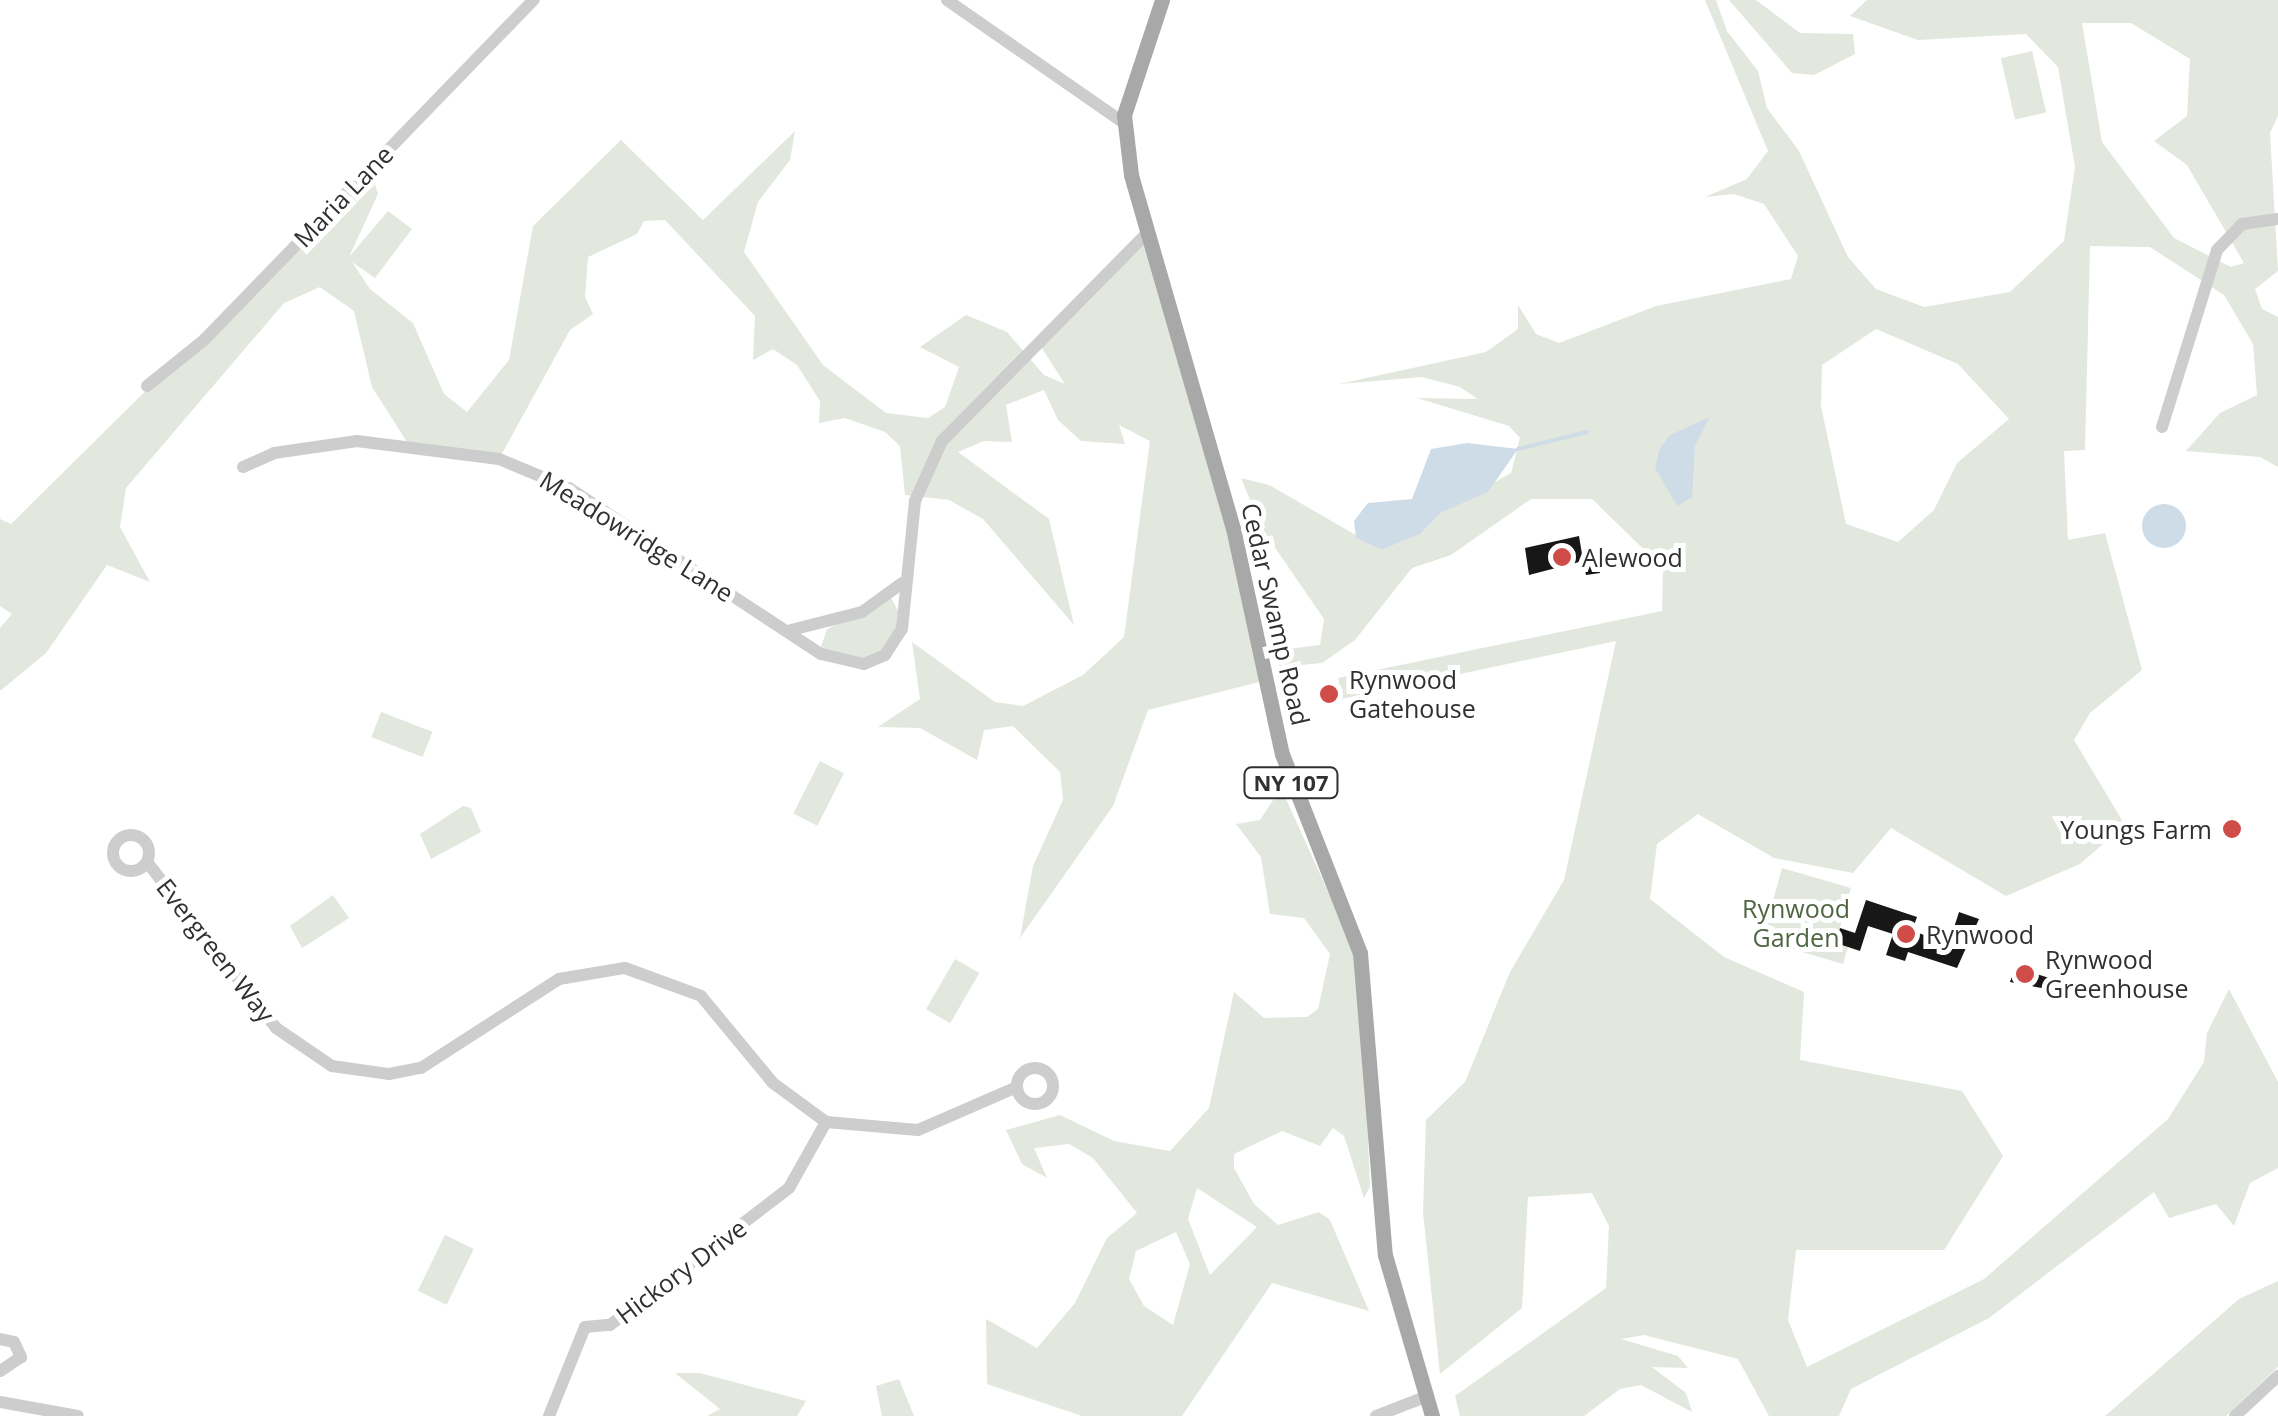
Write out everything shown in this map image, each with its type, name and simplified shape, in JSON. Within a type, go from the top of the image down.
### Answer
[{"type":"main road","name":"Cedar Swamp Road","points":[[1162,0],[1134,68],[1124,123],[1147,233],[1234,528],[1282,754],[1360,953],[1386,1255],[1432,1416]]},
{"type":"street","name":"Maria Lane","points":[[147,386],[204,340],[534,0]]},
{"type":"street","points":[[947,0],[1124,123]]},
{"type":"street","points":[[2162,427],[2217,250],[2242,224],[2278,219]]},
{"type":"street","name":"Meadowridge Lane","points":[[243,468],[274,452],[357,441],[488,456],[569,488],[836,662],[872,662],[902,629],[902,583],[916,501],[942,441],[1147,233]]},
{"type":"street","points":[[791,630],[862,612],[902,583]]},
{"type":"street","name":"Evergreen Way","points":[[147,862],[276,1028],[325,1064],[389,1074],[422,1068],[559,979],[625,968],[700,996],[772,1083],[826,1122]]},
{"type":"street","points":[[826,1122],[918,1130],[1017,1087]]},
{"type":"street","name":"Hickory Drive","points":[[549,1416],[585,1327],[610,1326],[789,1188],[826,1122]]},
{"type":"street","points":[[0,1339],[20,1352],[3,1372],[4,1401],[78,1416]]},
{"type":"street","points":[[2234,1416],[2278,1376]]},
{"type":"street","points":[[1376,1416],[1425,1397]]},
{"type":"green space","points":[[1705,0],[1716,0],[1727,31],[1758,71],[1767,108],[1799,151],[1848,257],[1876,289],[1924,307],[2010,292],[2064,241],[2075,167],[2058,67],[2026,34],[1918,40],[1850,16],[1867,0],[2278,0],[2278,116],[2270,133],[2278,271],[2255,289],[2262,309],[2278,317],[2278,467],[2260,457],[2186,451],[2220,413],[2257,395],[2253,344],[2224,295],[2150,247],[2090,246],[2085,450],[2064,451],[2068,540],[2105,533],[2142,670],[2090,713],[2074,740],[2125,825],[2080,864],[2006,896],[1891,828],[1853,873],[1774,858],[1698,814],[1657,844],[1650,899],[1724,957],[1804,992],[1800,1060],[1962,1091],[2003,1156],[1944,1250],[1796,1250],[1788,1320],[1807,1367],[1984,1279],[2168,1119],[2204,1062],[2207,1033],[2229,989],[2278,1082],[2278,1168],[2250,1183],[2234,1226],[2216,1204],[2169,1218],[2154,1192],[1989,1318],[1851,1389],[1839,1416],[1769,1416],[1738,1359],[1644,1335],[1621,1339],[1678,1356],[1688,1368],[1652,1367],[1686,1393],[1692,1412],[1641,1385],[1620,1389],[1584,1416],[1460,1416],[1455,1396],[1606,1288],[1609,1226],[1592,1193],[1528,1197],[1522,1308],[1440,1374],[1423,1212],[1426,1120],[1465,1082],[1510,972],[1564,880],[1616,641],[1342,699],[1338,678],[1662,611],[1663,568],[1592,499],[1531,499],[1451,555],[1412,568],[1355,640],[1322,663],[1279,667],[1264,610],[1283,617],[1288,649],[1320,645],[1324,619],[1261,527],[1241,478],[1269,485],[1382,550],[1420,534],[1442,512],[1511,473],[1520,438],[1509,426],[1417,398],[1478,399],[1460,387],[1422,377],[1339,384],[1486,352],[1518,329],[1518,305],[1536,334],[1559,343],[1656,306],[1791,279],[1798,256],[1764,204],[1734,194],[1705,197],[1747,179],[1768,151]],"holes":[[[2082,23],[2131,23],[2190,59],[2187,116],[2154,141],[2187,165],[2244,263],[2231,267],[2174,238],[2102,142]],[[1876,329],[1958,364],[2009,419],[1957,463],[1934,510],[1898,542],[1846,524],[1821,406],[1822,365]]]},
{"type":"green space","points":[[1729,0],[1756,0],[1800,33],[1853,34],[1855,54],[1814,75],[1792,73]]},
{"type":"green space","points":[[2032,51],[2046,112],[2015,120],[2001,58]]},
{"type":"green space","points":[[795,131],[790,160],[758,202],[744,252],[823,365],[886,413],[928,418],[945,407],[959,367],[920,347],[966,315],[1007,332],[1044,375],[1065,384],[1038,342],[1147,233],[1267,680],[1148,710],[1113,806],[1020,938],[1033,866],[1063,800],[1060,772],[1013,726],[984,730],[977,760],[920,728],[878,727],[920,699],[912,642],[995,702],[1023,706],[1083,675],[1124,637],[1150,441],[1119,425],[1125,444],[1081,441],[1058,420],[1044,390],[1006,405],[1012,442],[984,441],[958,452],[1049,519],[1074,625],[983,519],[949,500],[905,495],[900,446],[885,432],[845,418],[819,423],[820,401],[797,365],[773,349],[753,360],[755,316],[665,220],[644,221],[637,234],[588,257],[585,297],[593,314],[570,330],[499,459],[407,442],[372,387],[354,311],[320,287],[284,303],[126,488],[120,527],[150,582],[107,565],[46,653],[0,691],[0,628],[12,614],[0,606],[0,519],[11,524],[370,169],[378,194],[349,257],[388,211],[412,229],[375,278],[352,262],[370,289],[413,323],[444,394],[467,412],[509,360],[533,226],[621,140],[703,220]]},
{"type":"green space","points":[[891,598],[901,616],[891,643],[870,659],[842,660],[821,647],[827,629]]},
{"type":"green space","points":[[381,712],[432,732],[423,757],[371,737]]},
{"type":"green space","points":[[820,761],[844,773],[817,826],[793,814]]},
{"type":"green space","points":[[1281,788],[1351,942],[1362,997],[1370,1187],[1364,1198],[1344,1136],[1333,1128],[1320,1146],[1282,1131],[1234,1154],[1234,1168],[1254,1204],[1278,1225],[1319,1212],[1330,1220],[1369,1311],[1272,1283],[1182,1416],[1082,1416],[987,1384],[986,1319],[1037,1348],[1075,1303],[1107,1238],[1137,1213],[1093,1158],[1069,1144],[1034,1148],[1047,1178],[1022,1164],[1006,1130],[1060,1115],[1114,1141],[1170,1151],[1209,1108],[1234,992],[1264,1018],[1307,1017],[1318,1009],[1330,954],[1304,918],[1270,914],[1261,857],[1236,824],[1260,820]],"holes":[[[1197,1188],[1257,1227],[1210,1275],[1188,1219]],[[1176,1232],[1190,1264],[1173,1325],[1144,1306],[1129,1279],[1136,1251]]]},
{"type":"green space","points":[[463,806],[471,808],[481,832],[431,859],[420,834]]},
{"type":"green space","name":"Rynwood Garden","points":[[1782,868],[1851,888],[1836,942],[1848,947],[1843,964],[1762,940]]},
{"type":"green space","points":[[333,895],[349,918],[302,948],[290,926]]},
{"type":"green space","points":[[955,959],[979,973],[950,1023],[926,1009]]},
{"type":"green space","points":[[445,1235],[474,1249],[447,1305],[418,1291]]},
{"type":"green space","points":[[2278,1281],[2278,1367],[2226,1416],[2105,1416],[2239,1299]]},
{"type":"green space","points":[[675,1373],[700,1373],[806,1401],[797,1416],[707,1416],[720,1409]]},
{"type":"green space","points":[[899,1379],[914,1416],[882,1416],[876,1386]]},
{"type":"shaded area","points":[[1710,417],[1695,446],[1692,497],[1677,506],[1655,468],[1660,448],[1670,435]]},
{"type":"shaded area","points":[[1467,443],[1518,449],[1488,492],[1442,512],[1420,534],[1382,550],[1356,538],[1354,521],[1368,503],[1412,499],[1431,449]]},
{"type":"shaded area","points":[[2164,504],[2180,510],[2186,526],[2180,542],[2164,548],[2148,542],[2142,526],[2148,510]]},
{"type":"building","name":"Alewood","points":[[1579,536],[1582,554],[1596,552],[1600,573],[1586,575],[1583,561],[1529,575],[1525,548]]},
{"type":"building","name":"Rynwood","points":[[1866,900],[1917,917],[1912,931],[1949,943],[1959,912],[1979,919],[1957,968],[1908,952],[1905,961],[1886,955],[1893,934],[1868,926],[1860,951],[1836,943],[1840,928],[1855,933]]},
{"type":"building","name":"Rynwood Greenhouse","points":[[2015,967],[2071,985],[2068,993],[2010,982]]},
{"type":"waterway","points":[[1518,449],[1587,432]]},
{"type":"place","name":"Alewood","points":[[1562,557]]},
{"type":"place","name":"Rynwood Gatehouse","points":[[1329,694]]},
{"type":"place","name":"Youngs Farm","points":[[2232,829]]},
{"type":"place","name":"Rynwood","points":[[1906,934]]},
{"type":"place","name":"Rynwood Greenhouse","points":[[2025,974]]}]
